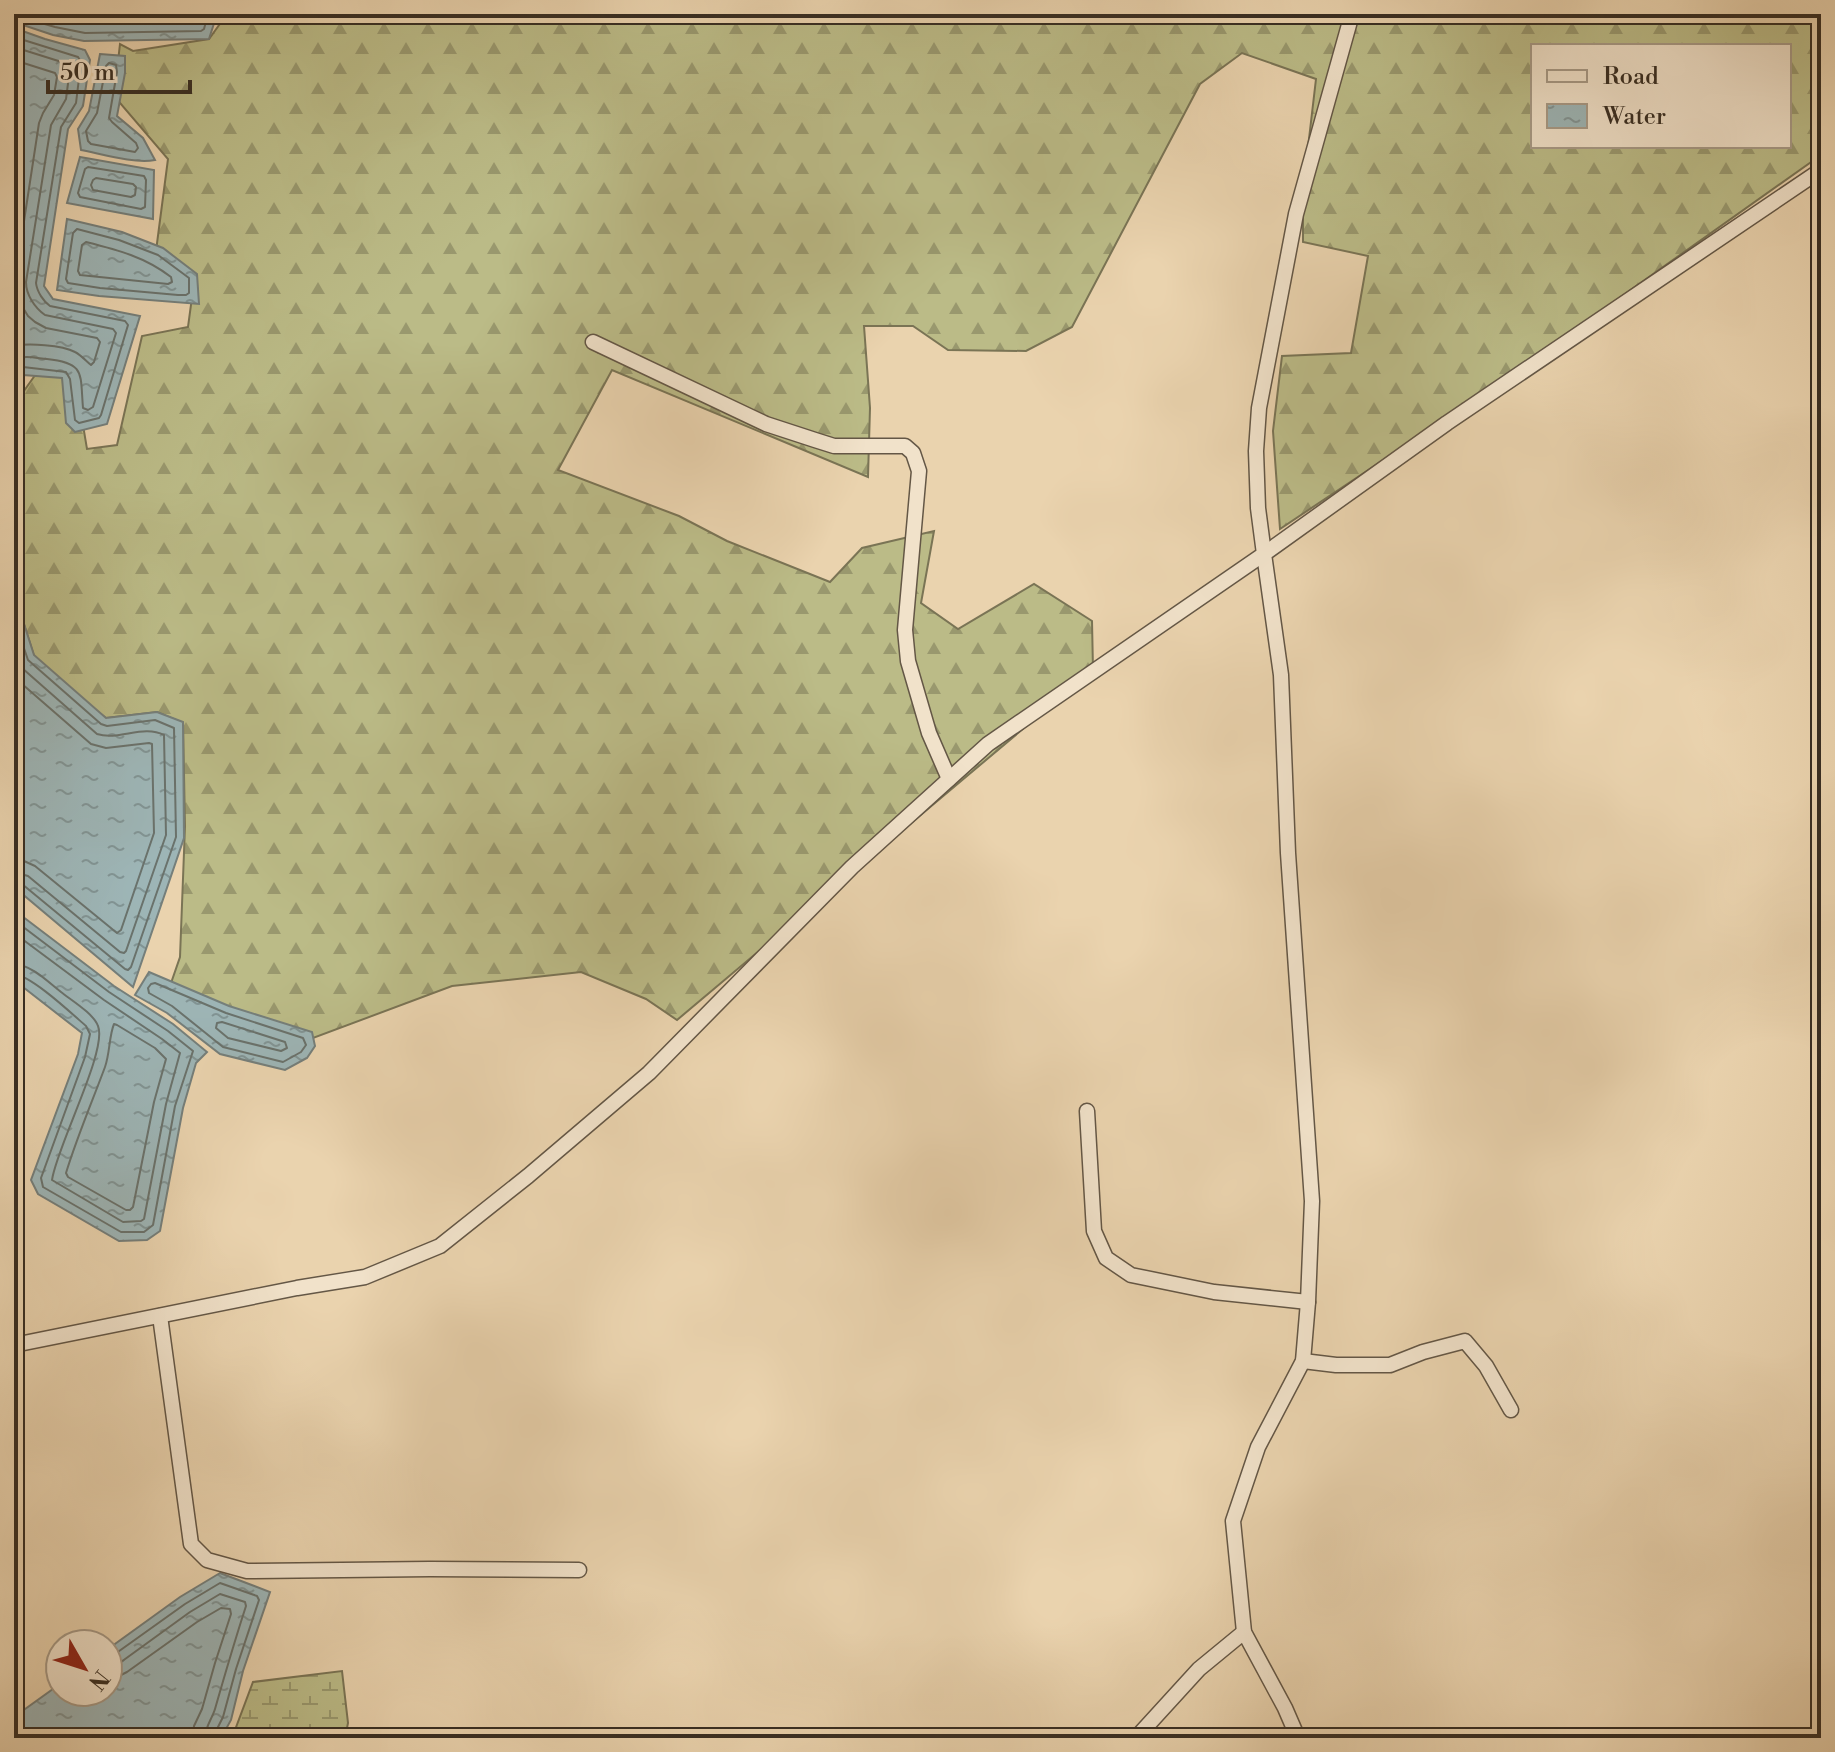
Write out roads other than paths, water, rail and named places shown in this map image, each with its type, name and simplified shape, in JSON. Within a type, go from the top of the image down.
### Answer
[{"type":"street","points":[[1298,1738],[1244,1632],[1233,1521],[1258,1447],[1303,1361],[1312,1201],[1288,853],[1281,675],[1258,508],[1256,451],[1259,408],[1296,214],[1352,14]]},
{"type":"street","points":[[14,1345],[365,1277],[440,1246],[649,1073],[852,867],[988,744],[1264,554],[1447,423],[1821,170]]},
{"type":"street","points":[[593,342],[766,424],[834,446],[905,446],[913,453],[919,471],[905,630],[908,661],[929,733],[949,779]]},
{"type":"street","points":[[1087,1111],[1094,1231],[1106,1258],[1131,1275],[1214,1292],[1308,1302]]},
{"type":"street","points":[[160,1316],[191,1544],[207,1560],[247,1571],[579,1570]]},
{"type":"street","points":[[1303,1361],[1336,1365],[1390,1365],[1465,1341],[1486,1366],[1511,1410]]},
{"type":"street","points":[[1136,1738],[1199,1669],[1244,1632]]},
{"type":"water","points":[[14,14],[217,14],[209,39],[84,41],[14,22]]},
{"type":"water","points":[[14,28],[85,50],[90,60],[83,106],[68,129],[44,286],[53,299],[140,316],[107,424],[75,432],[66,423],[62,378],[23,375],[14,378]]},
{"type":"water","points":[[100,54],[125,56],[117,116],[143,138],[155,160],[128,160],[81,150],[78,129],[89,111]]},
{"type":"water","points":[[80,157],[154,170],[153,219],[67,203]]},
{"type":"water","points":[[67,219],[122,232],[163,248],[197,274],[199,304],[57,290]]},
{"type":"water","points":[[14,593],[34,655],[106,718],[157,712],[183,722],[184,838],[133,987],[14,887]]},
{"type":"water","points":[[14,910],[114,986],[173,1024],[207,1052],[196,1063],[183,1108],[160,1231],[147,1240],[119,1241],[38,1194],[31,1180],[78,1054],[82,1033],[14,980]]},
{"type":"water","points":[[149,972],[229,1006],[312,1032],[315,1046],[307,1058],[285,1070],[220,1054],[167,1013],[135,995]]},
{"type":"water","points":[[220,1573],[270,1592],[243,1671],[231,1720],[221,1738],[14,1738],[14,1717],[44,1695],[44,1708],[124,1708],[124,1637]]}]
